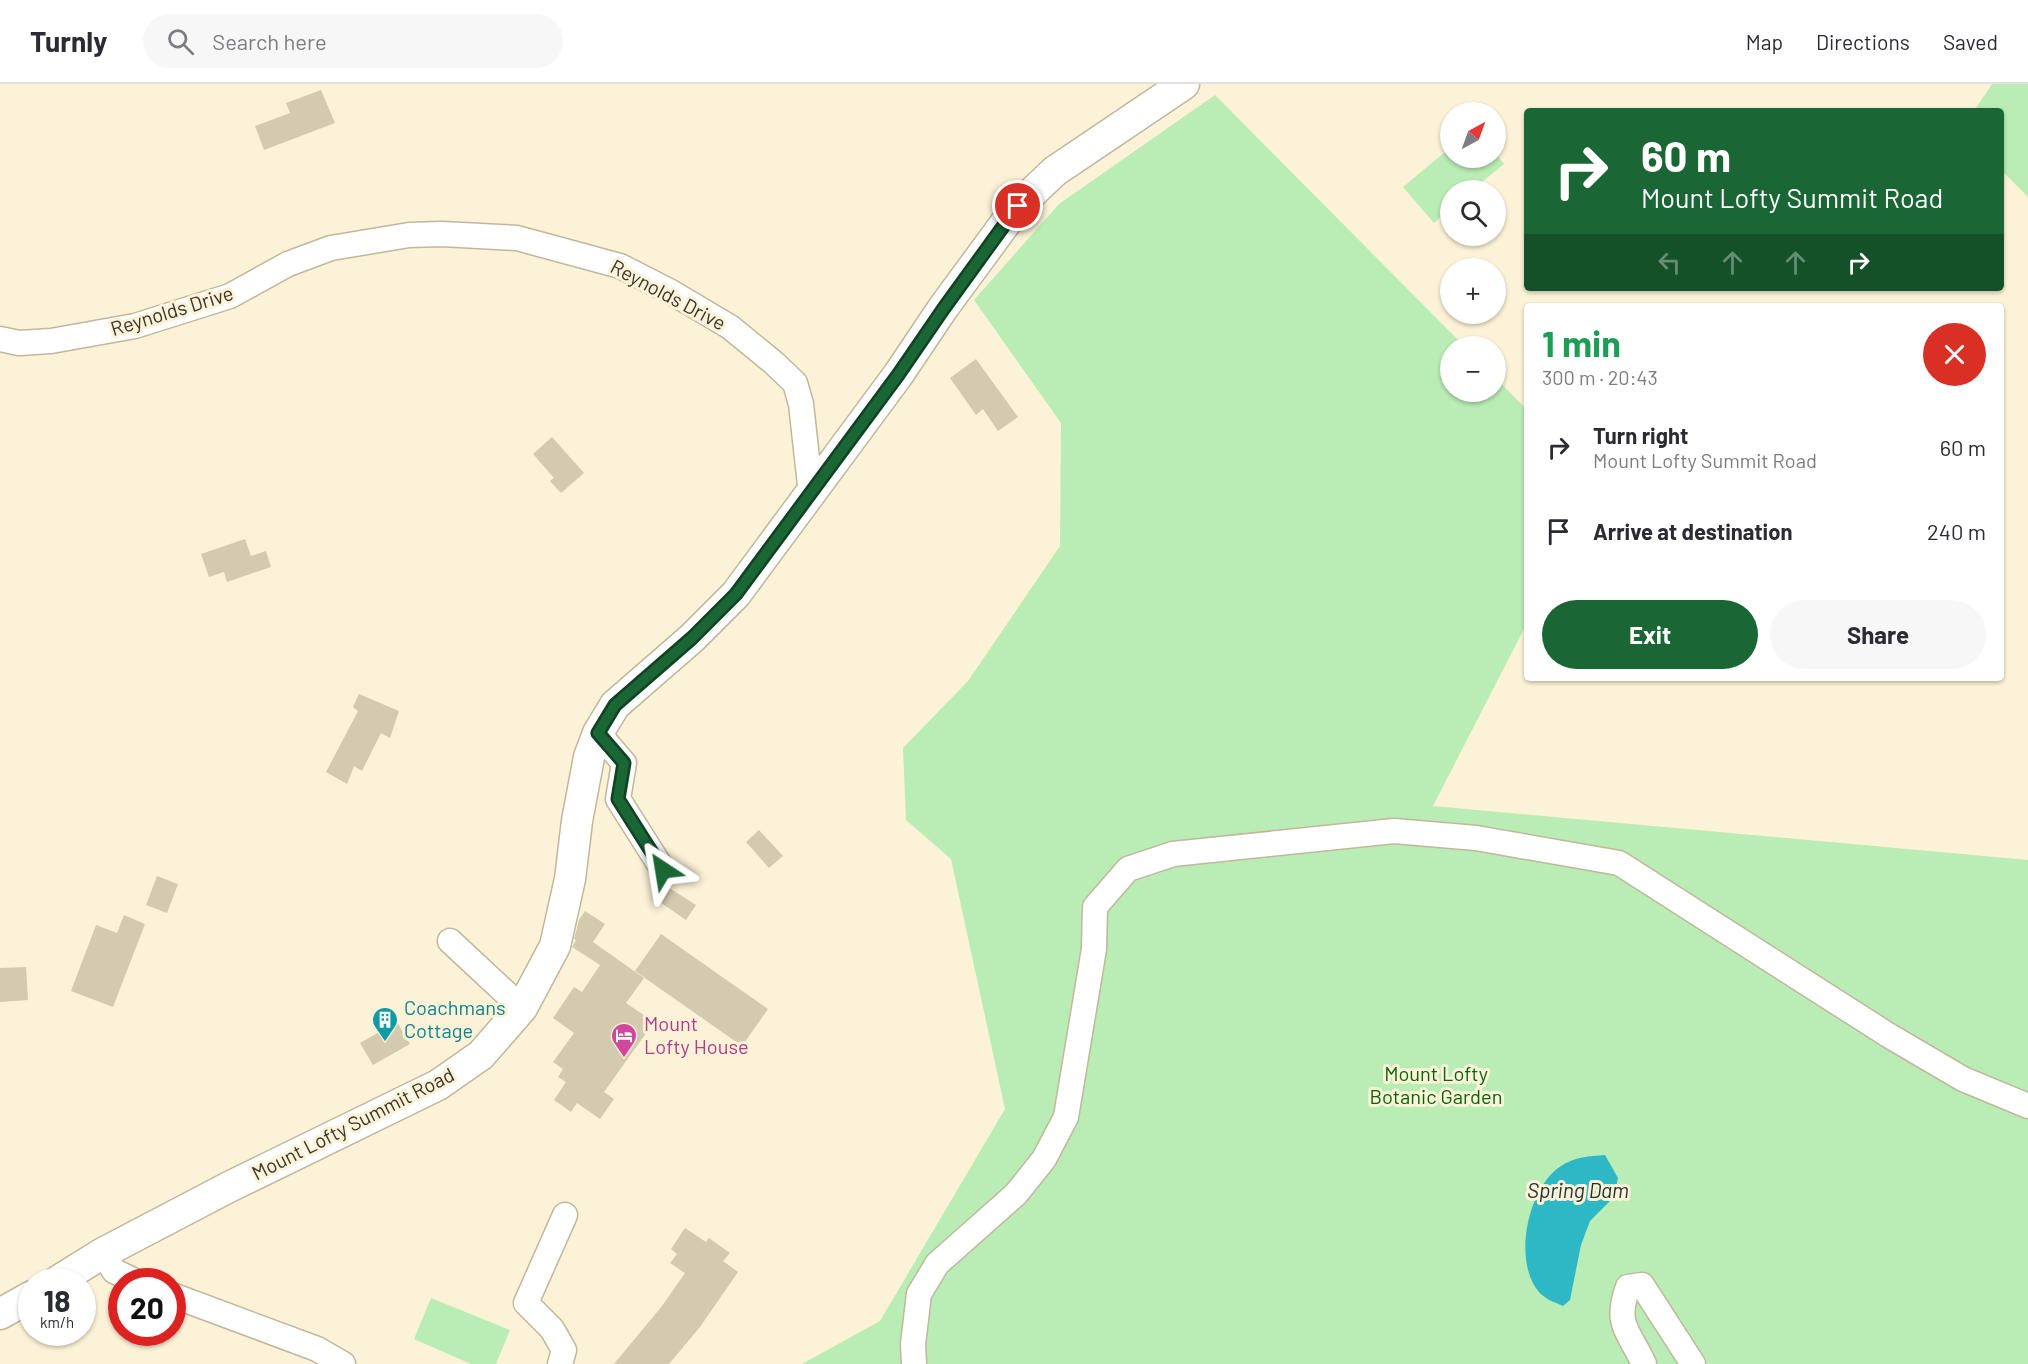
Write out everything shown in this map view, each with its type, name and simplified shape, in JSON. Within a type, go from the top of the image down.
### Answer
[{"type":"main road","name":"Mount Lofty Summit Road","points":[[79,1268],[229,1187],[438,1085],[481,1055],[522,1008],[555,946],[570,879],[577,821],[589,757],[598,733],[615,705],[692,638],[736,594],[898,375],[1018,206],[1055,171],[1184,84]]},
{"type":"main road","points":[[0,1314],[18,1304]]},
{"type":"street","name":"Reynolds Drive","points":[[0,339],[19,343],[51,341],[135,326],[230,296],[288,264],[331,248],[409,236],[442,234],[517,238],[620,266],[729,327],[774,363],[795,383],[801,404],[811,494]]},
{"type":"street","points":[[598,733],[624,763],[618,799],[663,870]]},
{"type":"street","points":[[914,1364],[913,1344],[919,1294],[937,1264],[1016,1194],[1044,1159],[1066,1117],[1094,949],[1095,907],[1128,868],[1173,854],[1394,831],[1476,838],[1619,863],[1888,1035],[1963,1079],[2028,1106]]},
{"type":"street","points":[[450,941],[522,1008]]},
{"type":"street","points":[[560,1364],[564,1350],[552,1329],[526,1303],[565,1215]]},
{"type":"street","points":[[104,1253],[113,1268]]},
{"type":"street","points":[[1644,1364],[1623,1325],[1621,1305],[1628,1287],[1642,1286],[1693,1364]]},
{"type":"street","points":[[186,1301],[316,1349],[343,1364]]},
{"type":"green space","points":[[1992,84],[2028,84],[2028,197],[2004,173],[2004,108],[1976,108]]},
{"type":"green space","name":"Mount Lofty Botanic Garden","points":[[1215,95],[1454,336],[1440,336],[1440,402],[1506,402],[1506,388],[1524,407],[1524,629],[1433,806],[2028,860],[2028,1364],[802,1364],[880,1321],[1005,1109],[951,859],[906,820],[903,748],[968,681],[1060,546],[1061,423],[974,300],[1059,204]]},
{"type":"green space","points":[[1440,156],[1440,168],[1499,168],[1484,180],[1440,180],[1440,218],[1434,223],[1403,187]]},
{"type":"green space","points":[[431,1298],[510,1330],[496,1364],[471,1364],[414,1339]]},
{"type":"water","name":"Spring Dam","points":[[1605,1155],[1618,1178],[1614,1197],[1590,1221],[1581,1245],[1570,1300],[1563,1306],[1541,1294],[1531,1279],[1526,1262],[1525,1244],[1532,1207],[1549,1176],[1561,1166],[1577,1159]]},
{"type":"building","points":[[321,90],[335,123],[264,150],[255,126],[290,113],[286,103]]},
{"type":"building","points":[[976,359],[1018,417],[998,431],[983,409],[976,415],[950,378]]},
{"type":"building","points":[[552,437],[584,473],[561,493],[550,481],[554,478],[533,454]]},
{"type":"building","points":[[245,539],[251,556],[266,551],[271,567],[227,582],[224,572],[209,577],[201,554]]},
{"type":"building","points":[[359,694],[399,711],[390,738],[381,733],[362,771],[354,766],[347,784],[326,772],[358,711],[353,707]]},
{"type":"building","points":[[759,830],[783,856],[769,868],[746,842]]},
{"type":"building","points":[[157,876],[178,884],[167,913],[146,905]]},
{"type":"building","points":[[663,884],[696,905],[686,920],[654,898]]},
{"type":"building","points":[[585,911],[605,924],[593,942],[644,978],[626,1003],[654,1022],[604,1092],[614,1099],[600,1119],[577,1103],[571,1112],[554,1100],[566,1082],[558,1077],[563,1069],[553,1062],[574,1033],[553,1018],[574,987],[582,992],[600,965],[572,947],[576,940],[574,939],[579,920]]},
{"type":"building","points":[[124,915],[145,924],[113,1007],[71,991],[96,925],[117,933]]},
{"type":"building","points":[[661,934],[768,1009],[742,1046],[635,971]]},
{"type":"building","points":[[26,967],[28,1000],[0,1002],[0,968]]},
{"type":"building","name":"Coachmans Cottage","points":[[397,1022],[410,1044],[373,1065],[360,1043]]},
{"type":"building","points":[[685,1228],[706,1242],[709,1238],[730,1253],[723,1261],[738,1272],[700,1327],[669,1364],[614,1364],[662,1306],[685,1273],[670,1263],[677,1254],[671,1249]]},
{"type":"place","name":"Coachmans Cottage","points":[[385,1043]]},
{"type":"place","name":"Mount Lofty House","points":[[624,1059]]},
{"type":"route","points":[[663,870],[618,799],[624,763],[598,733],[615,705],[692,638],[736,594],[898,375],[1018,206]]}]
